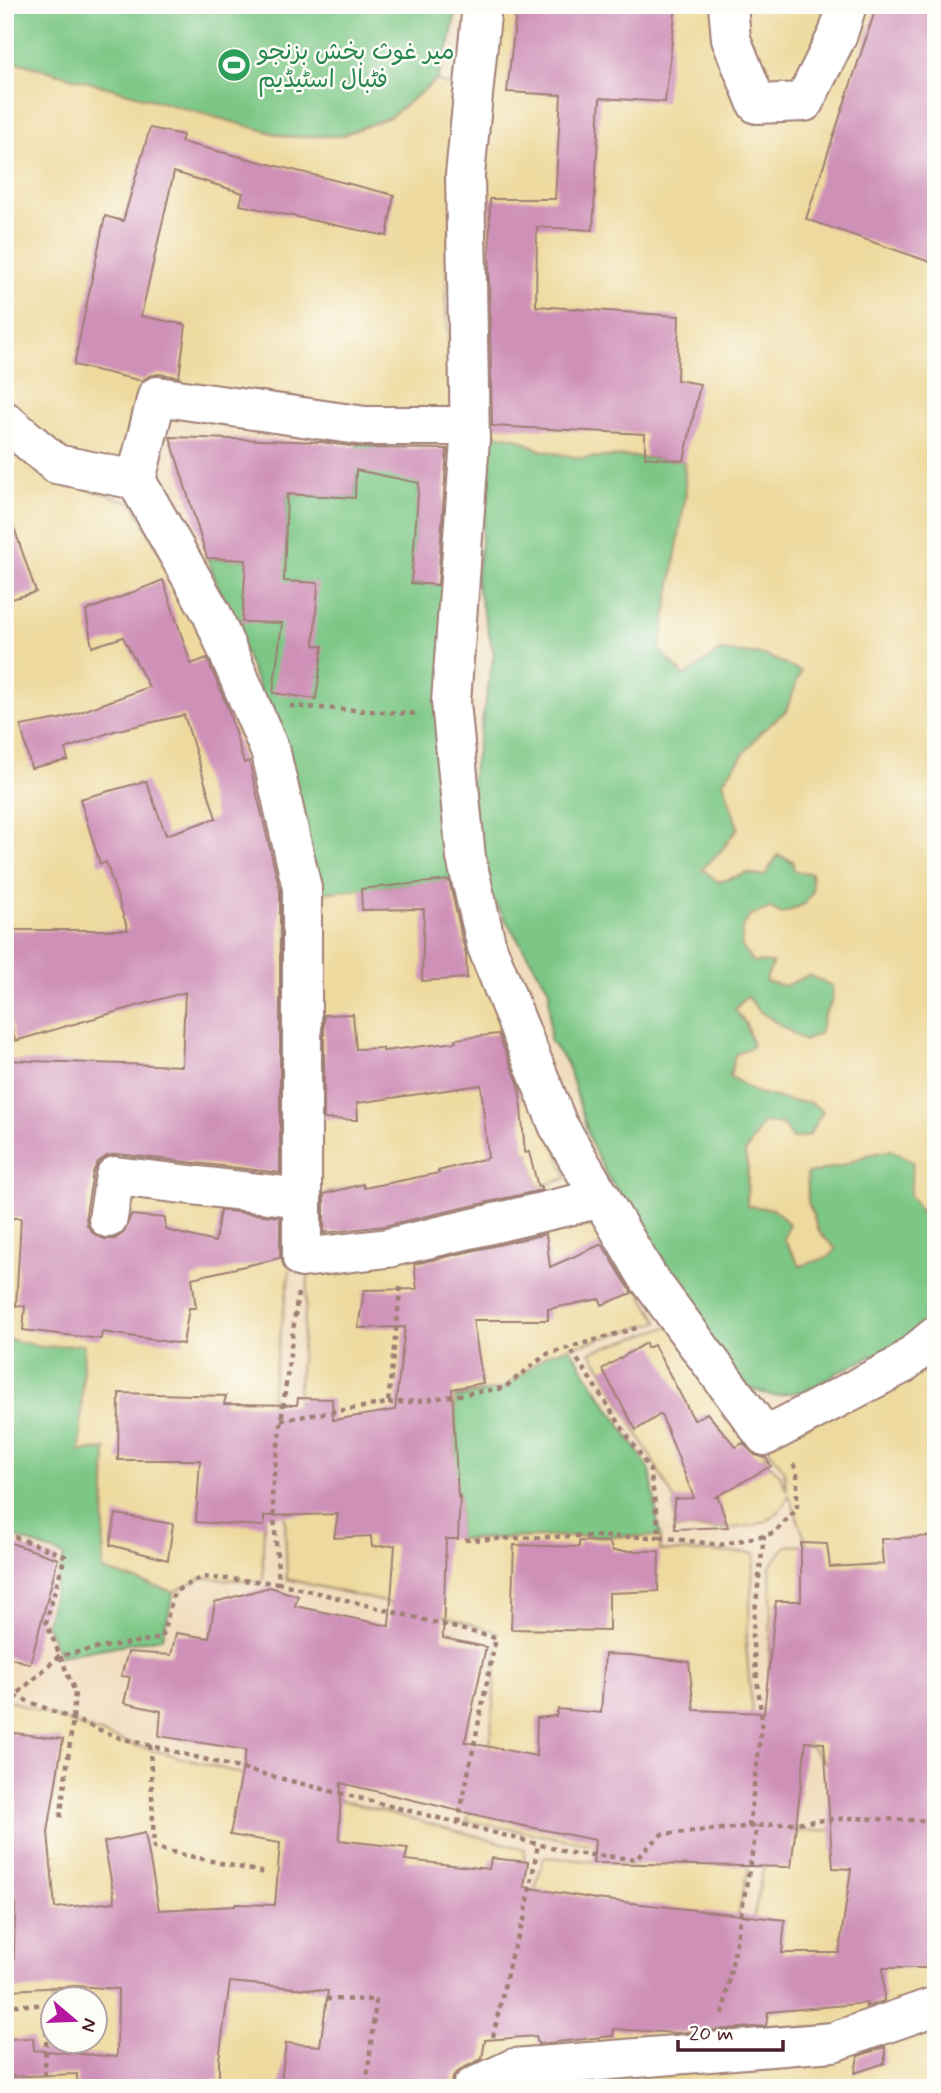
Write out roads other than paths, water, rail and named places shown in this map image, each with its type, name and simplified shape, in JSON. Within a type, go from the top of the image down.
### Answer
[{"type":"street","points":[[482,5],[466,175],[469,426],[451,702],[466,859],[487,947],[558,1125],[647,1276],[765,1436],[901,1365],[936,1336]]},
{"type":"street","points":[[728,5],[730,39],[757,104],[804,102],[838,34],[847,5]]},
{"type":"street","points":[[469,426],[365,426],[158,396],[136,480],[212,614],[271,753],[302,888],[302,1258],[388,1248],[602,1198]]},
{"type":"street","points":[[5,421],[56,464],[136,480]]},
{"type":"street","points":[[108,1218],[115,1176],[302,1198]]},
{"type":"street","points":[[486,2081],[514,2068],[833,2042],[936,2006]]},
{"type":"place","name":"میر غوث بخش بزنجو فٹبال اسٹیڈیم","points":[[234,65]]}]
